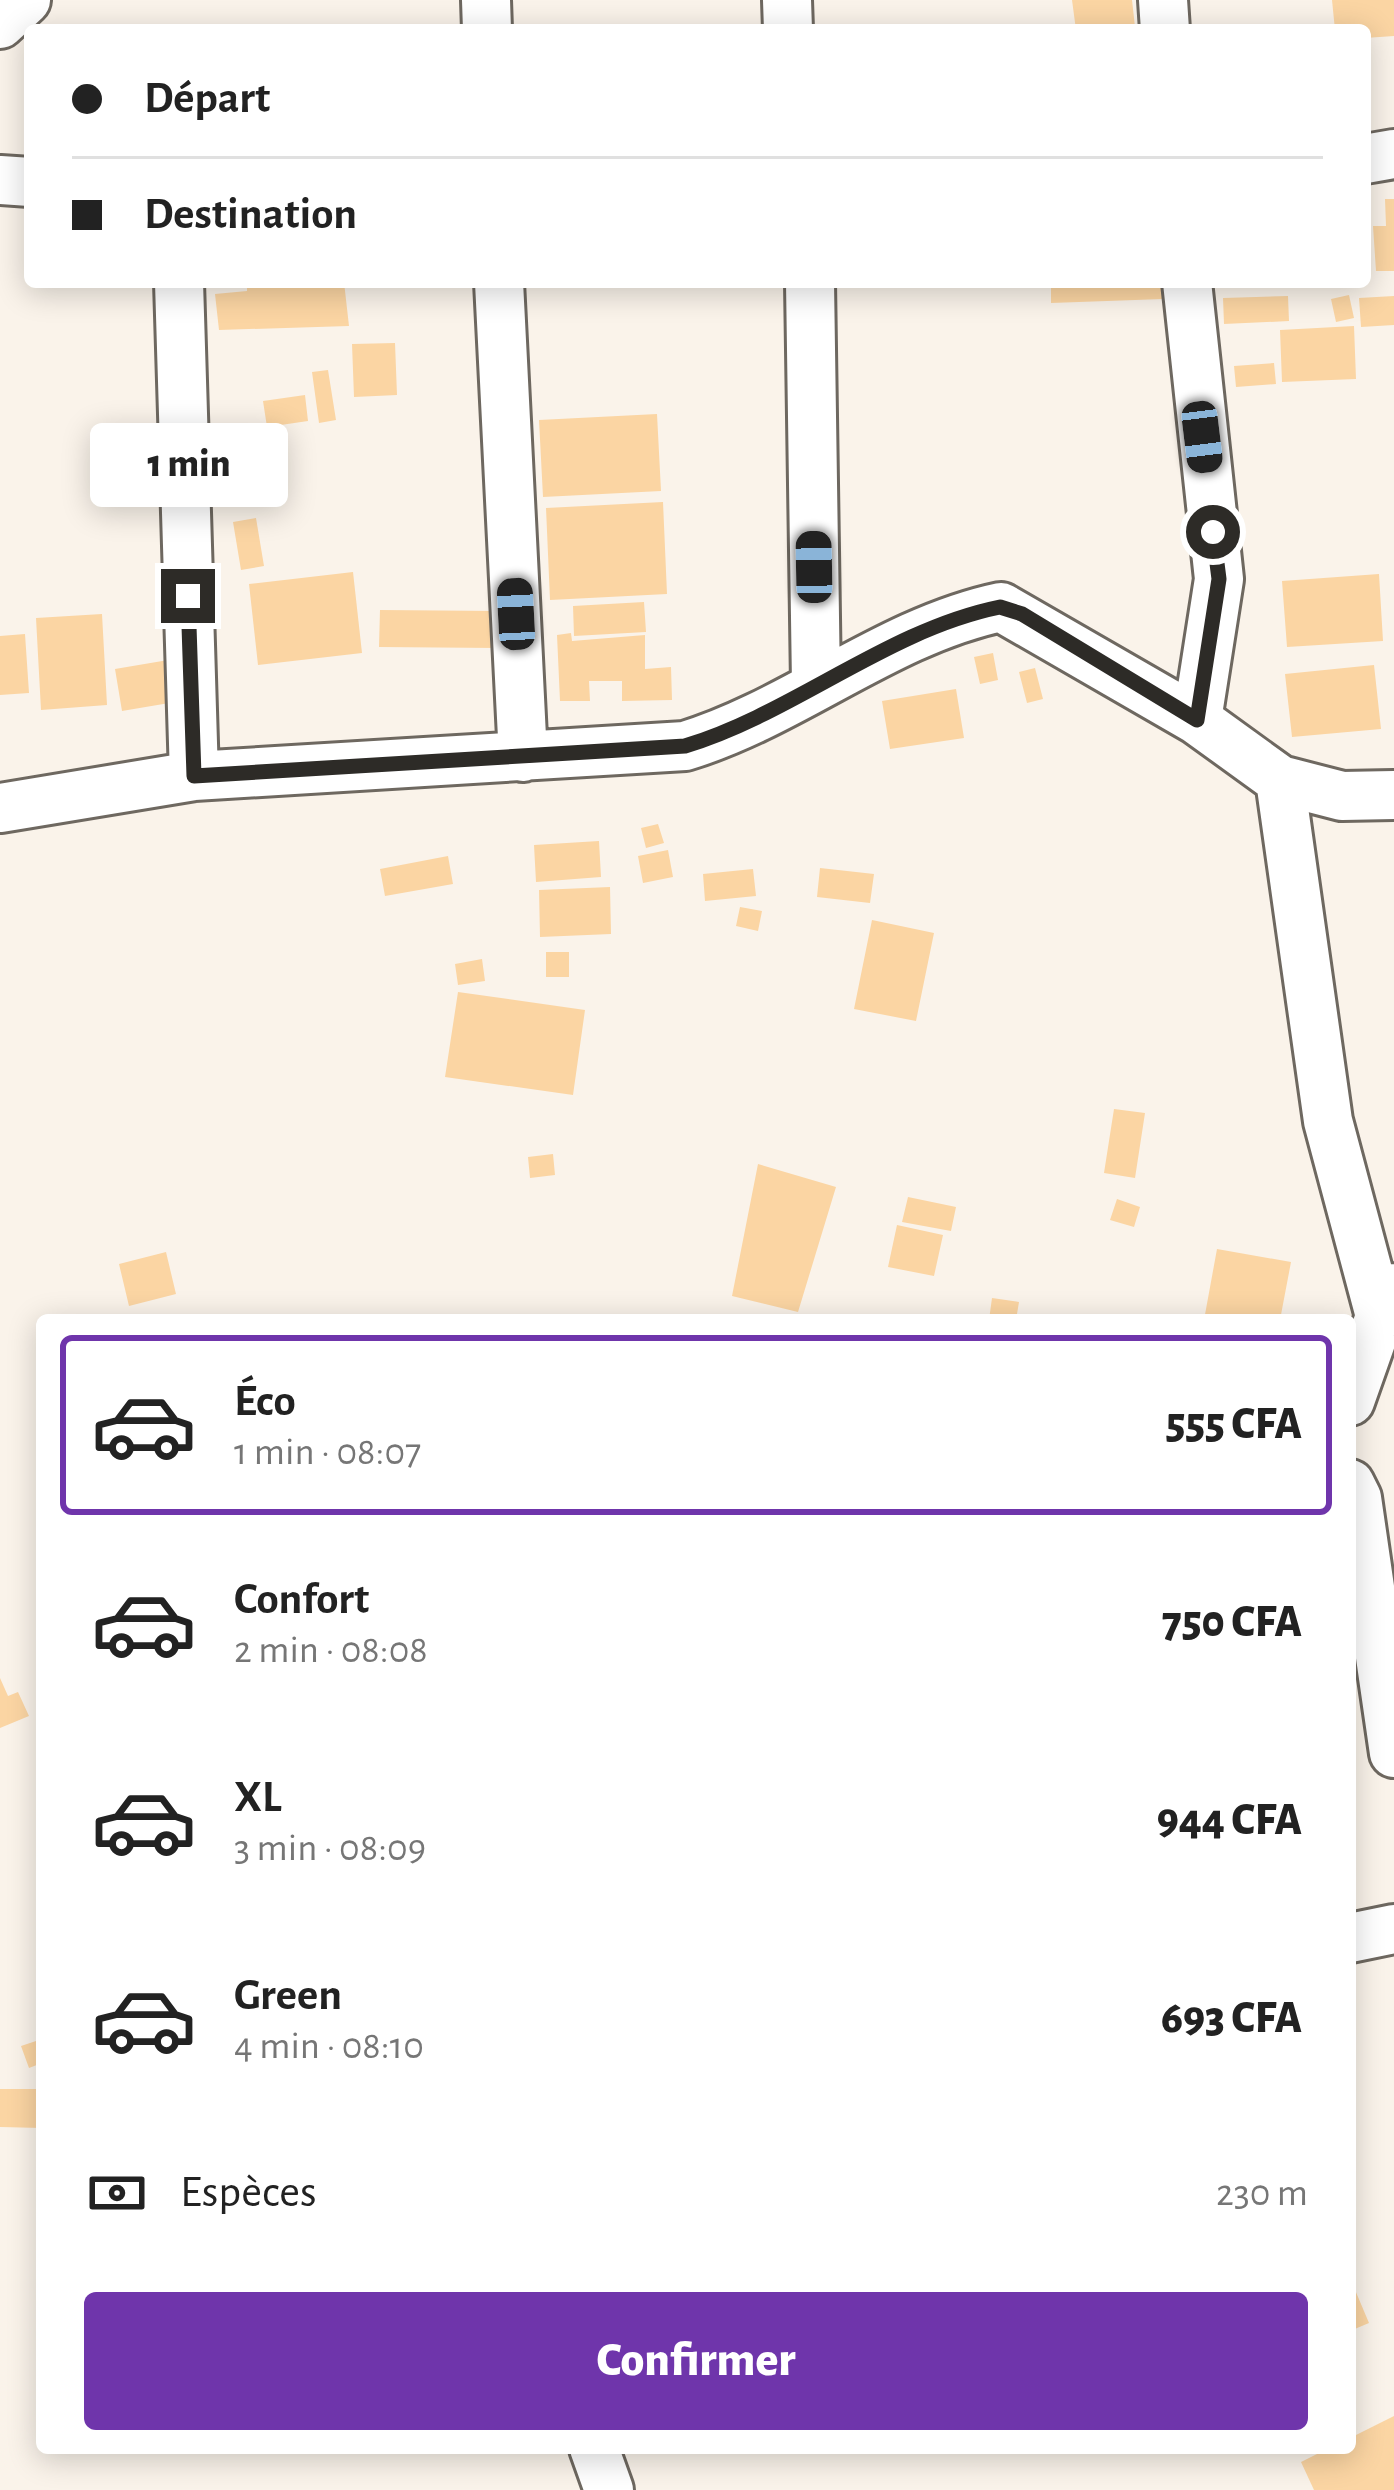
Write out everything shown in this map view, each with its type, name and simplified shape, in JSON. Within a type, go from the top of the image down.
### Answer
[{"type":"street","points":[[0,23],[26,0]]},
{"type":"street","points":[[179,288],[194,776]]},
{"type":"street","points":[[499,288],[524,757]]},
{"type":"street","points":[[810,288],[816,684]]},
{"type":"street","points":[[1188,288],[1219,579],[1197,720]]},
{"type":"street","points":[[0,808],[194,776],[685,746],[725,734],[816,684],[977,612],[1000,607],[1022,614],[1197,720],[1280,780],[1342,796],[1394,795]]},
{"type":"street","points":[[1280,780],[1328,1120],[1387,1297],[1356,1384]]},
{"type":"street","points":[[1356,1496],[1394,1753]]},
{"type":"street","points":[[1356,1937],[1394,1929]]},
{"type":"street","points":[[596,2454],[609,2490]]},
{"type":"building","points":[[1072,0],[1132,0],[1135,24],[1075,24]]},
{"type":"building","points":[[1332,0],[1394,0],[1394,36],[1371,38],[1371,24],[1334,24]]},
{"type":"building","points":[[1385,199],[1394,199],[1394,271],[1376,271],[1373,226],[1386,226]]},
{"type":"building","points":[[345,288],[349,326],[219,330],[215,294]]},
{"type":"building","points":[[1051,288],[1162,288],[1163,299],[1051,303]]},
{"type":"building","points":[[1349,295],[1354,318],[1336,322],[1331,299]]},
{"type":"building","points":[[1288,296],[1289,321],[1224,324],[1223,298]]},
{"type":"building","points":[[1394,296],[1394,325],[1361,327],[1359,298]]},
{"type":"building","points":[[1354,326],[1356,379],[1282,382],[1280,330]]},
{"type":"building","points":[[395,343],[397,395],[354,397],[352,344]]},
{"type":"building","points":[[1274,363],[1276,384],[1236,387],[1234,366]]},
{"type":"building","points":[[328,370],[336,420],[319,423],[312,372]]},
{"type":"building","points":[[305,395],[308,421],[267,427],[263,401]]},
{"type":"building","points":[[657,414],[661,491],[543,497],[539,420]]},
{"type":"building","points":[[663,502],[667,594],[550,600],[546,508]]},
{"type":"building","points":[[256,518],[264,566],[241,570],[233,522]]},
{"type":"building","points":[[353,572],[362,653],[258,665],[249,584]]},
{"type":"building","points":[[1379,574],[1383,641],[1287,647],[1282,581]]},
{"type":"building","points":[[644,602],[646,632],[574,636],[573,606]]},
{"type":"building","points":[[380,610],[497,611],[497,648],[379,647]]},
{"type":"building","points":[[102,614],[107,705],[41,710],[36,618]]},
{"type":"building","points":[[571,633],[572,641],[645,635],[645,669],[671,667],[672,700],[622,701],[622,681],[589,681],[590,701],[560,701],[557,635]]},
{"type":"building","points":[[25,634],[29,693],[0,695],[0,636]]},
{"type":"building","points":[[993,653],[998,680],[980,684],[974,657]]},
{"type":"building","points":[[180,658],[187,700],[122,711],[115,669]]},
{"type":"building","points":[[1374,665],[1381,729],[1292,737],[1285,674]]},
{"type":"building","points":[[1035,668],[1043,699],[1027,703],[1019,672]]},
{"type":"building","points":[[956,689],[964,738],[890,749],[882,701]]},
{"type":"building","points":[[658,824],[664,843],[646,848],[641,828]]},
{"type":"building","points":[[599,841],[601,877],[536,882],[534,845]]},
{"type":"building","points":[[668,850],[673,877],[643,883],[638,856]]},
{"type":"building","points":[[448,856],[453,884],[385,896],[380,869]]},
{"type":"building","points":[[820,868],[874,874],[870,903],[817,897]]},
{"type":"building","points":[[753,869],[756,896],[705,901],[703,874]]},
{"type":"building","points":[[610,887],[611,934],[540,937],[539,890]]},
{"type":"building","points":[[740,907],[762,911],[758,931],[736,926]]},
{"type":"building","points":[[872,920],[934,933],[916,1021],[854,1009]]},
{"type":"building","points":[[546,952],[569,952],[569,977],[546,977]]},
{"type":"building","points":[[482,959],[485,981],[458,985],[455,964]]},
{"type":"building","points":[[458,992],[585,1010],[573,1095],[445,1077]]},
{"type":"building","points":[[1114,1109],[1145,1113],[1135,1178],[1104,1173]]},
{"type":"building","points":[[553,1154],[555,1175],[530,1178],[528,1157]]},
{"type":"building","points":[[758,1164],[836,1187],[798,1312],[732,1296]]},
{"type":"building","points":[[908,1197],[956,1207],[951,1231],[902,1222]]},
{"type":"building","points":[[1117,1199],[1140,1207],[1134,1227],[1110,1220]]},
{"type":"building","points":[[897,1225],[943,1235],[934,1276],[888,1267]]},
{"type":"building","points":[[1217,1249],[1291,1262],[1281,1314],[1205,1314]]},
{"type":"building","points":[[166,1252],[176,1294],[129,1306],[119,1264]]},
{"type":"building","points":[[992,1298],[1019,1302],[1017,1314],[990,1314]]},
{"type":"building","points":[[0,1678],[8,1696],[18,1692],[29,1716],[0,1728]]},
{"type":"building","points":[[36,2041],[36,2065],[29,2068],[21,2046]]},
{"type":"building","points":[[0,2089],[36,2089],[36,2128],[0,2127]]},
{"type":"building","points":[[1356,2292],[1369,2323],[1356,2328]]},
{"type":"building","points":[[1394,2416],[1394,2490],[1314,2490],[1301,2462],[1317,2454],[1356,2454],[1356,2435]]},
{"type":"route","points":[[188,596],[194,776],[685,746],[725,734],[866,660],[977,612],[1000,607],[1022,614],[1197,720],[1219,579],[1213,532]]}]
